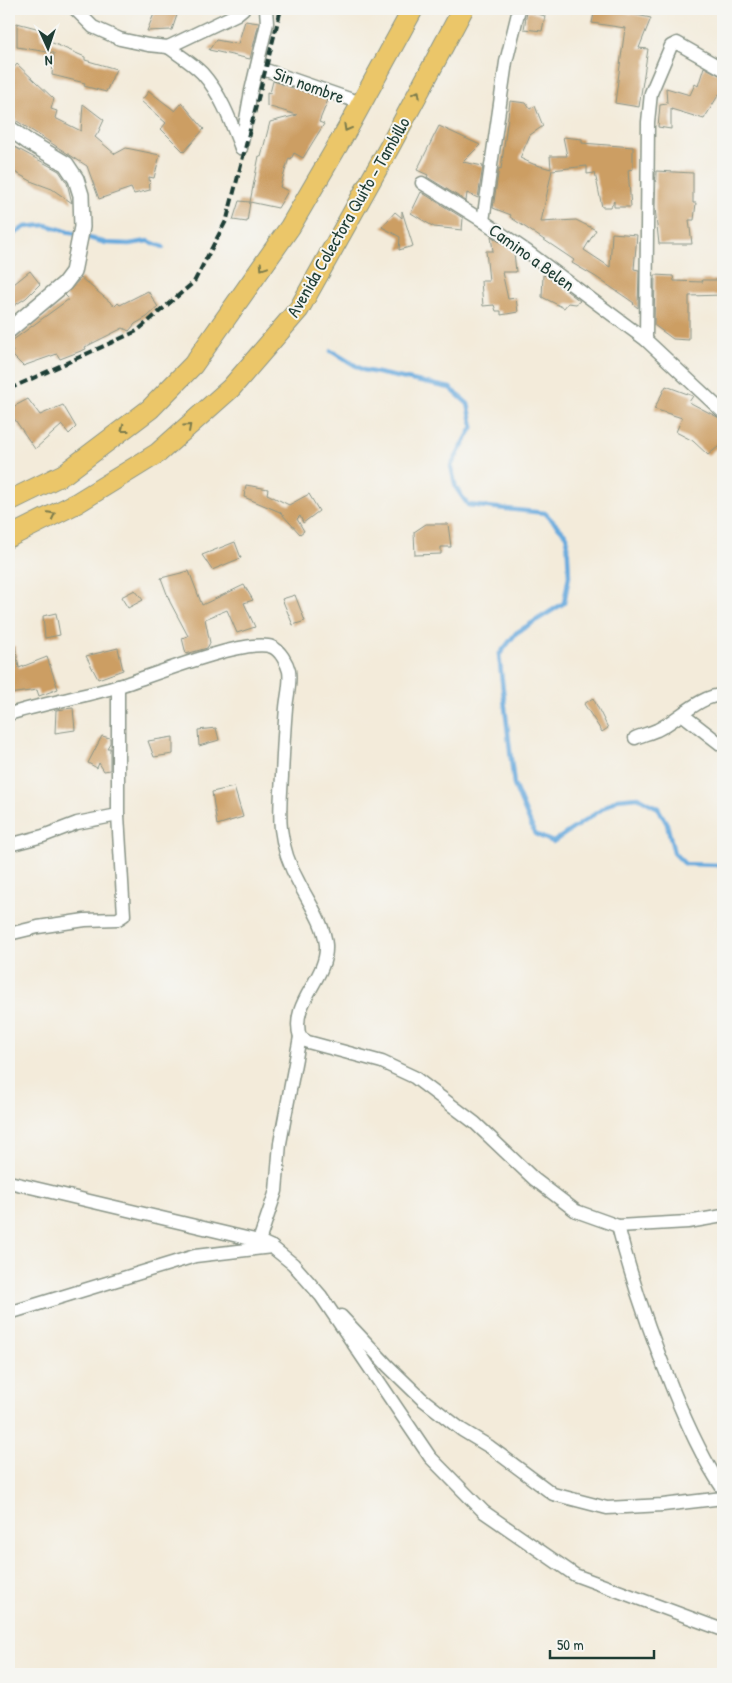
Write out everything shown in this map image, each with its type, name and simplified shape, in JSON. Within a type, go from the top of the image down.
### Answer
[{"type":"highway","points":[[9,501],[64,474],[150,410],[193,365],[290,227],[413,9]]},
{"type":"highway","name":"Avenida Colectora Quito - Tambillo","points":[[9,537],[77,503],[158,453],[231,388],[299,309],[390,146],[463,9]]},
{"type":"street","points":[[75,9],[93,27],[120,39],[148,46],[168,47],[237,14],[243,9]]},
{"type":"street","points":[[168,47],[201,72],[211,85],[224,104],[242,151],[257,66],[267,23],[266,9]]},
{"type":"street","name":"Camino a Belen","points":[[519,9],[506,62],[483,221],[646,340],[723,412]]},
{"type":"street","points":[[646,340],[648,122],[651,93],[671,46],[674,44],[677,43],[723,69]]},
{"type":"street","name":"Sin nombre","points":[[257,66],[361,103]]},
{"type":"street","points":[[9,128],[66,164],[76,179],[81,195],[82,227],[73,272],[64,284],[9,330]]},
{"type":"street","points":[[422,183],[483,221]]},
{"type":"street","points":[[9,714],[118,686],[233,648],[258,645],[272,647],[281,654],[288,668],[290,680],[286,706],[280,811],[281,831],[297,880],[324,932],[326,948],[322,968],[298,1012],[297,1023],[300,1037],[280,1143],[276,1191],[259,1240]]},
{"type":"street","points":[[9,934],[38,927],[86,920],[118,919],[124,915],[118,814],[118,686]]},
{"type":"street","points":[[635,738],[657,730],[683,715],[698,702],[717,695],[723,695]]},
{"type":"street","points":[[683,715],[723,746]]},
{"type":"street","points":[[9,845],[43,836],[77,823],[118,814]]},
{"type":"street","points":[[300,1037],[308,1042],[382,1062],[414,1077],[476,1123],[534,1179],[576,1211],[618,1226],[688,1222],[723,1216]]},
{"type":"street","points":[[9,1182],[259,1240],[272,1247],[293,1264],[388,1366],[422,1399],[552,1494],[607,1508],[671,1504],[723,1498]]},
{"type":"street","points":[[618,1226],[658,1352],[708,1468],[723,1489]]},
{"type":"street","points":[[9,1313],[195,1256],[272,1247]]},
{"type":"street","points":[[322,1296],[430,1457],[484,1512],[575,1575],[723,1630]]},
{"type":"building","points":[[156,9],[179,9],[172,30],[147,31]]},
{"type":"building","points":[[595,9],[608,9],[651,18],[639,48],[648,49],[639,107],[615,103],[625,28],[592,23]]},
{"type":"building","points":[[527,11],[545,16],[542,31],[524,29]]},
{"type":"building","points":[[245,21],[259,23],[250,59],[209,50],[216,40],[238,44]]},
{"type":"building","points":[[17,23],[40,29],[41,38],[85,57],[85,60],[116,69],[106,92],[84,86],[85,83],[52,75],[54,53],[17,47]]},
{"type":"building","points":[[17,64],[54,99],[51,109],[57,111],[55,118],[81,131],[83,104],[104,120],[95,137],[115,154],[126,148],[160,155],[154,178],[149,177],[150,190],[134,194],[131,188],[99,199],[87,166],[9,116],[9,74]]},
{"type":"building","points":[[704,67],[723,77],[723,96],[719,94],[704,119],[671,109],[671,129],[658,127],[660,105],[667,104],[666,88],[690,95],[695,84],[698,86]]},
{"type":"building","points":[[273,81],[328,100],[319,122],[324,124],[303,158],[294,153],[291,159],[289,158],[280,187],[288,191],[278,208],[250,202],[259,156],[261,157],[270,122],[297,115],[267,106],[267,92],[270,93]]},
{"type":"building","points":[[149,91],[175,111],[182,103],[204,129],[184,152],[161,129],[166,123],[141,101]]},
{"type":"building","points":[[510,101],[526,103],[530,109],[535,106],[543,126],[530,135],[520,158],[533,164],[551,169],[550,156],[567,156],[563,137],[582,139],[582,143],[633,147],[633,169],[628,170],[631,207],[614,207],[614,201],[611,207],[602,207],[595,173],[587,174],[587,166],[552,170],[541,222],[576,220],[596,230],[584,250],[610,267],[612,233],[637,235],[634,269],[639,270],[638,308],[634,303],[596,277],[572,263],[574,260],[510,217],[511,215],[493,208],[499,168],[501,169]]},
{"type":"building","points":[[439,126],[480,145],[463,162],[483,166],[478,198],[467,193],[466,201],[427,177],[428,175],[417,170]]},
{"type":"building","points":[[9,144],[59,171],[67,183],[72,203],[52,189],[33,182],[9,169]]},
{"type":"building","points":[[656,171],[693,173],[693,203],[696,203],[694,220],[689,220],[692,244],[659,244],[655,208]]},
{"type":"building","points":[[421,192],[463,218],[462,230],[434,227],[411,213]]},
{"type":"building","points":[[239,201],[250,202],[247,222],[233,220]]},
{"type":"building","points":[[402,211],[413,246],[399,250],[400,237],[382,227],[395,212],[402,218]]},
{"type":"building","points":[[491,236],[514,252],[516,272],[502,272],[508,299],[516,298],[518,312],[501,315],[501,311],[496,311],[494,305],[483,306],[481,281],[489,281],[486,251],[493,251]]},
{"type":"building","points":[[30,271],[40,284],[26,298],[9,309],[9,288]]},
{"type":"building","points":[[543,275],[580,301],[576,304],[568,303],[564,308],[542,297]]},
{"type":"building","points":[[655,275],[673,276],[674,281],[703,282],[702,280],[723,280],[723,295],[689,296],[689,340],[673,339],[654,325]]},
{"type":"building","points":[[81,278],[115,306],[148,291],[158,307],[147,317],[135,324],[129,331],[123,328],[85,347],[86,349],[60,359],[57,354],[23,366],[11,354],[13,352],[9,343],[69,299],[65,295]]},
{"type":"building","points":[[666,386],[693,396],[689,402],[723,420],[723,443],[708,455],[693,441],[676,432],[682,418],[654,409]]},
{"type":"building","points":[[28,399],[40,415],[63,405],[76,427],[69,434],[62,425],[35,449],[9,411],[9,409]]},
{"type":"building","points":[[246,485],[268,489],[267,494],[289,505],[309,494],[319,511],[303,523],[300,516],[297,519],[304,531],[300,534],[280,512],[244,497]]},
{"type":"building","points":[[426,524],[448,524],[451,547],[441,547],[441,554],[415,555],[414,532]]},
{"type":"building","points":[[235,542],[241,558],[212,570],[202,555]]},
{"type":"building","points":[[189,571],[202,605],[244,585],[253,600],[244,603],[255,627],[237,633],[227,610],[205,619],[210,643],[207,648],[186,654],[182,638],[188,636],[170,602],[161,578]]},
{"type":"building","points":[[135,590],[143,600],[128,608],[121,597]]},
{"type":"building","points":[[295,595],[305,621],[293,625],[282,599]]},
{"type":"building","points":[[56,613],[60,635],[45,638],[43,616]]},
{"type":"building","points":[[9,646],[15,646],[19,668],[47,657],[58,689],[39,696],[37,690],[9,694]]},
{"type":"building","points":[[118,648],[123,670],[98,679],[86,656]]},
{"type":"building","points":[[593,698],[608,728],[602,732],[584,704]]},
{"type":"building","points":[[73,708],[75,730],[55,733],[56,710]]},
{"type":"building","points":[[216,728],[219,740],[199,746],[198,730]]},
{"type":"building","points":[[102,736],[110,738],[107,748],[110,748],[110,770],[104,771],[99,763],[97,768],[88,763]]},
{"type":"building","points":[[173,737],[173,754],[154,757],[148,741]]},
{"type":"building","points":[[234,787],[243,817],[217,825],[212,792]]},
{"type":"waterway","points":[[9,237],[25,227],[46,225],[106,243],[129,244],[148,241],[163,247]]},
{"type":"waterway","points":[[331,351],[363,370],[450,388],[468,404],[473,426],[451,466],[456,488],[468,505],[545,513],[567,536],[569,576],[564,603],[516,633],[499,655],[514,785],[535,834],[553,842],[617,799],[638,797],[658,808],[667,824],[674,853],[685,864],[718,865],[723,868]]},
{"type":"railway","points":[[9,389],[137,331],[194,282],[227,219],[281,9]]}]
